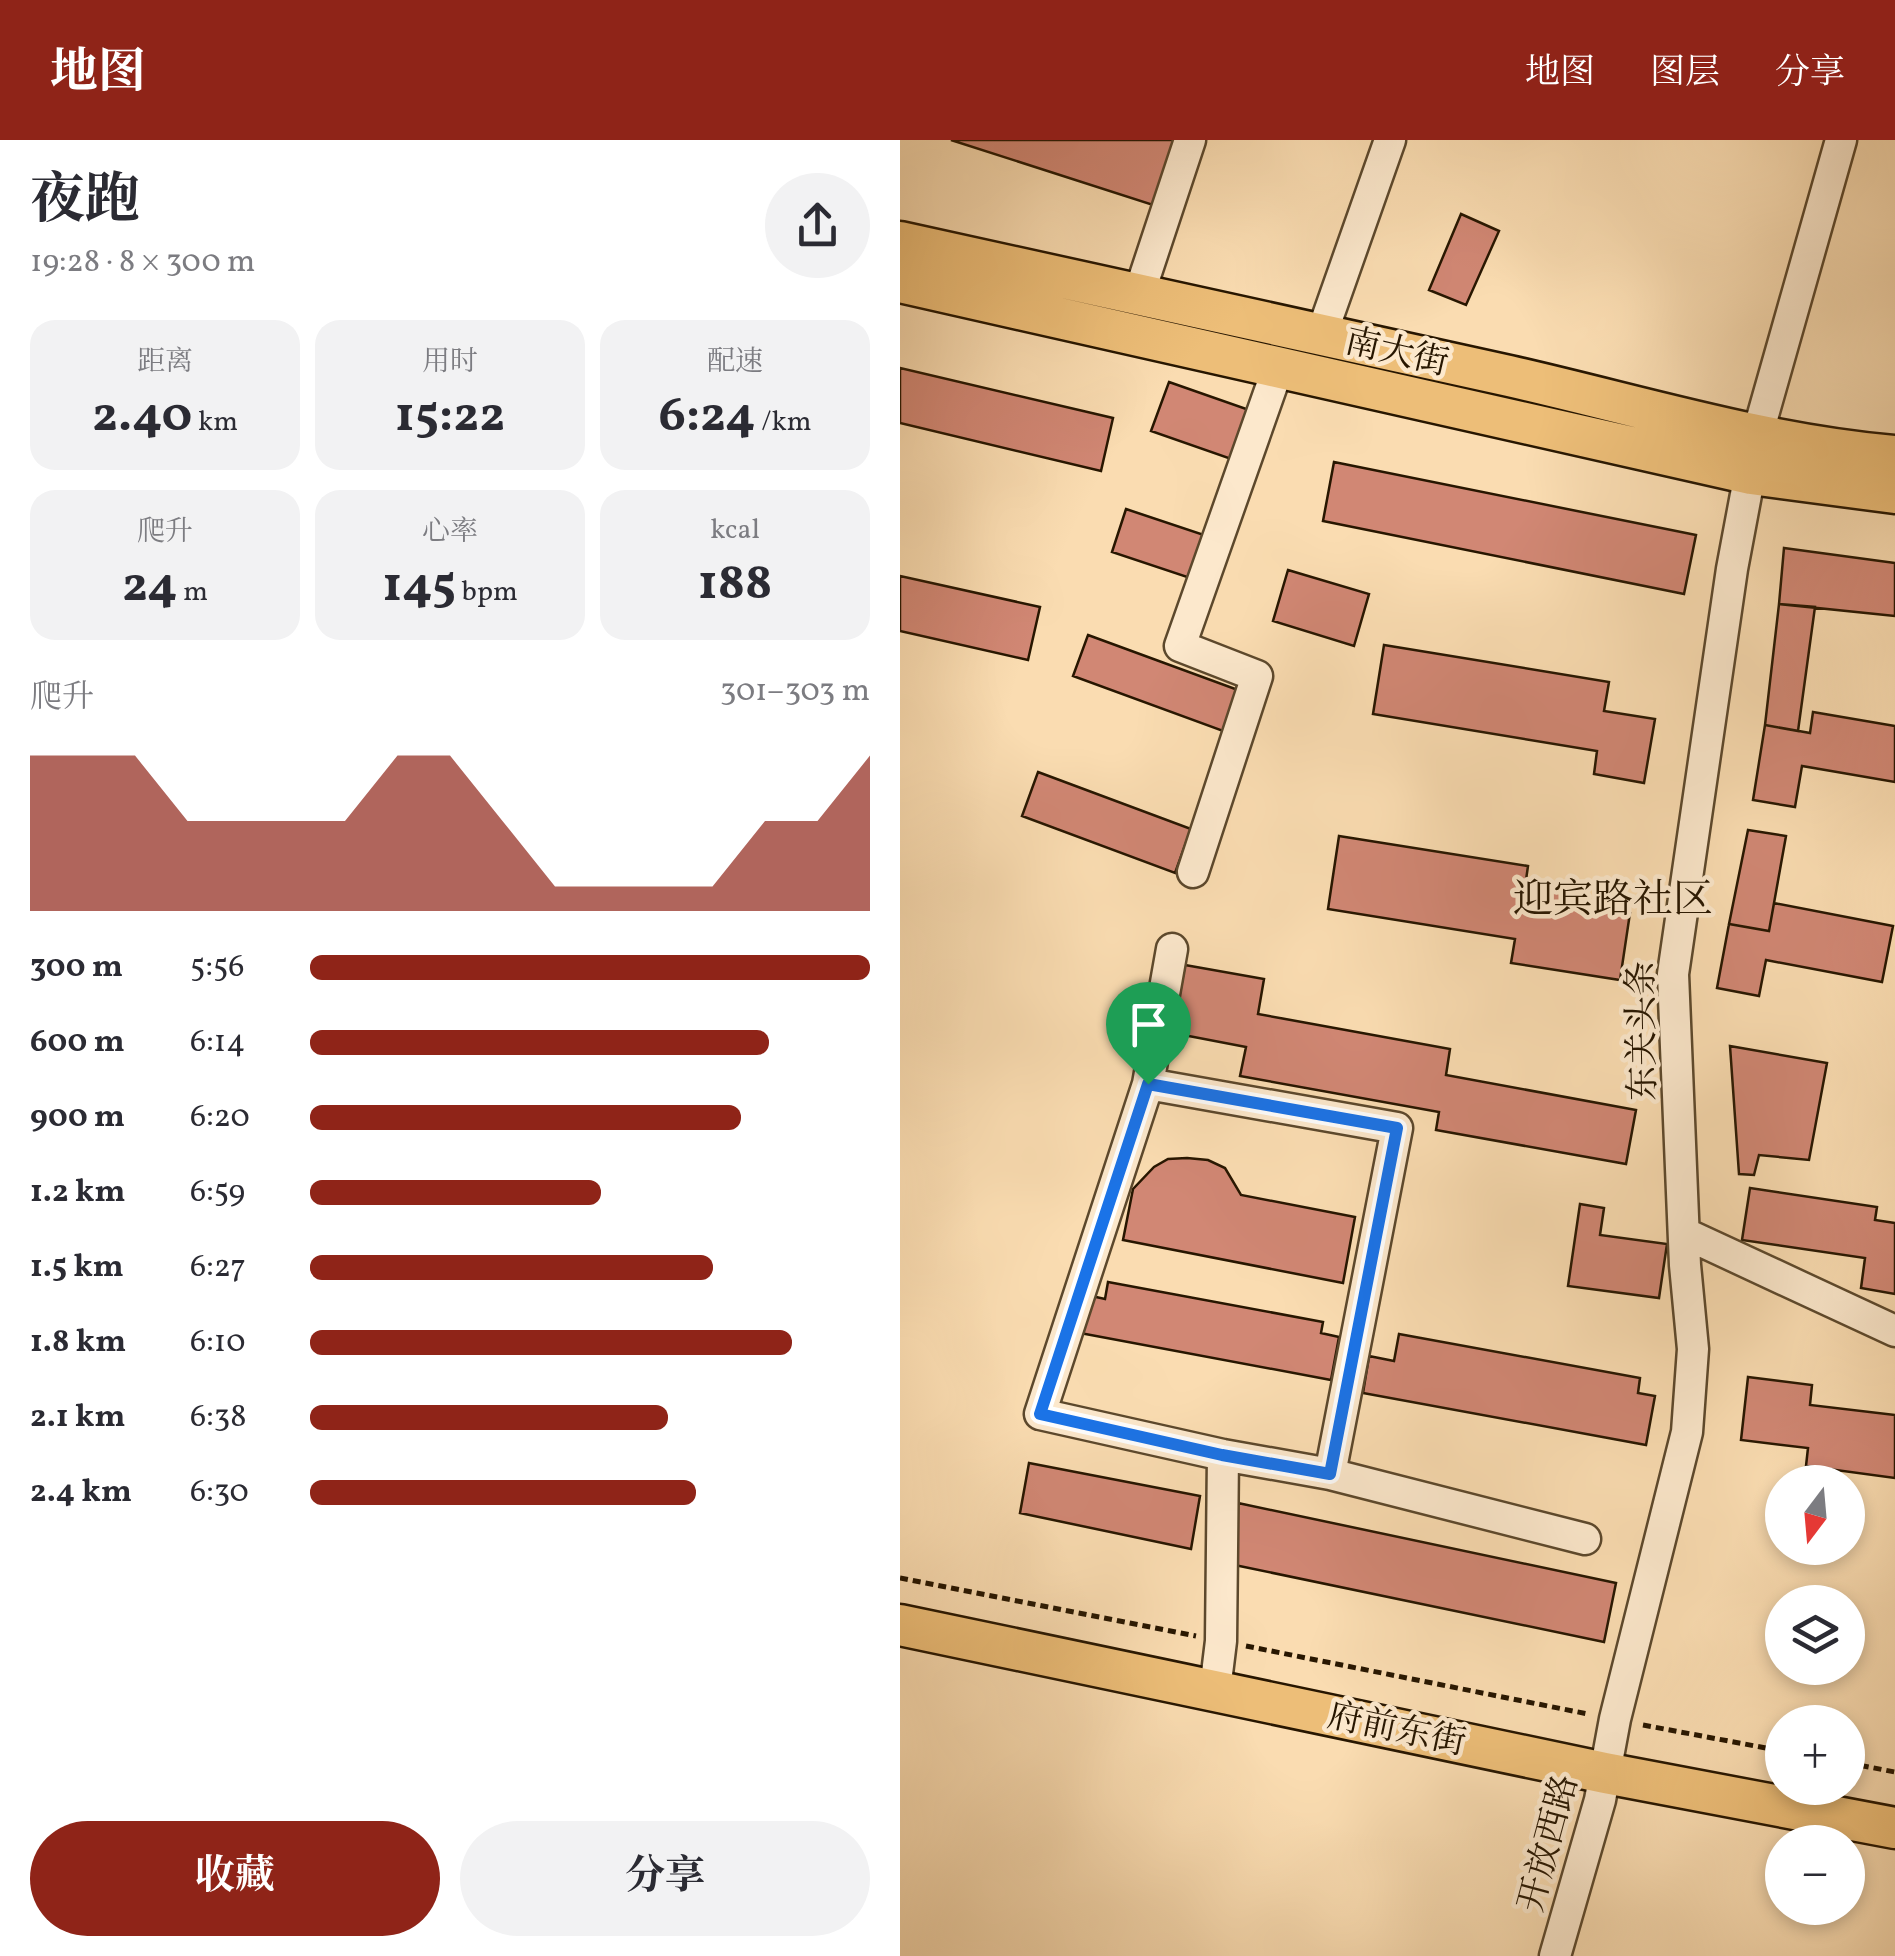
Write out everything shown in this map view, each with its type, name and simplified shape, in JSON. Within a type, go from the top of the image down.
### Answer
[{"type":"main road","name":"南大街","points":[[900,242],[1322,333],[1895,493]]},
{"type":"main road","name":"南大街","points":[[900,282],[1278,368],[1754,455],[1835,451],[1895,456]]},
{"type":"main road","name":"府前东街","points":[[900,1605],[1765,1778]]},
{"type":"main road","name":"府前东街","points":[[900,1626],[1218,1667]]},
{"type":"main road","name":"府前东街","points":[[1610,1747],[1895,1828]]},
{"type":"main road","points":[[1865,1796],[1895,1801]]},
{"type":"street","points":[[1140,294],[1190,140]]},
{"type":"street","points":[[1322,333],[1390,140]]},
{"type":"street","name":"东关头条","points":[[1610,1747],[1687,1432],[1693,1348],[1673,974],[1732,570],[1754,455],[1841,140]]},
{"type":"street","points":[[1193,872],[1257,676],[1180,646],[1278,368]]},
{"type":"street","points":[[1172,949],[1148,1084],[1040,1414],[1222,1455],[1330,1474],[1585,1539]]},
{"type":"street","points":[[1148,1084],[1397,1128],[1330,1474]]},
{"type":"street","points":[[1684,1233],[1895,1331]]},
{"type":"street","points":[[1218,1667],[1222,1455]]},
{"type":"street","name":"开放西路","points":[[1555,1956],[1591,1833],[1610,1747]]},
{"type":"path","name":"府前东街","points":[[900,1578],[1218,1667],[1610,1747],[1765,1751]]},
{"type":"path","points":[[1865,1766],[1895,1772]]},
{"type":"building","points":[[951,140],[1173,140],[1174,141],[1153,205]]},
{"type":"building","points":[[1461,214],[1499,231],[1466,305],[1429,290]]},
{"type":"building","points":[[900,368],[1113,418],[1101,471],[900,423]]},
{"type":"building","points":[[1169,382],[1252,411],[1234,460],[1151,431]]},
{"type":"building","points":[[1334,462],[1696,535],[1684,594],[1323,521]]},
{"type":"building","points":[[1126,509],[1204,535],[1190,578],[1112,552]]},
{"type":"building","points":[[1784,548],[1895,563],[1895,616],[1779,604]]},
{"type":"building","points":[[1288,570],[1369,594],[1354,646],[1273,621]]},
{"type":"building","points":[[900,576],[1040,607],[1028,660],[900,631]]},
{"type":"building","points":[[1779,604],[1815,607],[1798,731],[1765,725]]},
{"type":"building","points":[[1088,635],[1238,690],[1223,731],[1073,676]]},
{"type":"building","points":[[1384,645],[1609,682],[1604,711],[1655,719],[1644,783],[1594,774],[1597,751],[1373,714]]},
{"type":"building","points":[[1813,712],[1895,726],[1895,782],[1802,766],[1795,807],[1753,800],[1765,725],[1810,733]]},
{"type":"building","points":[[1038,772],[1191,829],[1175,873],[1022,816]]},
{"type":"building","points":[[1748,830],[1786,836],[1769,931],[1729,924]]},
{"type":"building","points":[[1339,836],[1528,866],[1526,880],[1569,886],[1567,902],[1630,913],[1620,980],[1511,963],[1515,939],[1328,909]]},
{"type":"building","points":[[1774,903],[1893,926],[1882,982],[1766,960],[1759,996],[1717,988],[1729,924],[1769,931]]},
{"type":"building","points":[[1185,965],[1264,979],[1258,1014],[1450,1049],[1446,1075],[1636,1110],[1626,1164],[1436,1130],[1439,1112],[1240,1076],[1246,1047],[1173,1033]]},
{"type":"building","points":[[1730,1046],[1827,1063],[1809,1160],[1759,1155],[1754,1175],[1739,1174]]},
{"type":"building","points":[[1168,1159],[1208,1160],[1225,1168],[1241,1195],[1355,1217],[1343,1283],[1123,1240],[1133,1189],[1154,1167]]},
{"type":"building","points":[[1750,1188],[1877,1207],[1875,1220],[1895,1223],[1895,1294],[1861,1288],[1865,1258],[1742,1240]]},
{"type":"building","points":[[1580,1204],[1604,1208],[1600,1235],[1667,1244],[1659,1298],[1568,1286]]},
{"type":"building","points":[[1108,1282],[1323,1322],[1321,1333],[1339,1337],[1331,1380],[1080,1333],[1087,1295],[1105,1299]]},
{"type":"building","points":[[1399,1334],[1640,1378],[1638,1393],[1655,1396],[1646,1445],[1363,1393],[1369,1356],[1394,1361]]},
{"type":"building","points":[[1748,1377],[1812,1385],[1810,1405],[1895,1415],[1895,1478],[1865,1474],[1865,1465],[1806,1465],[1808,1448],[1741,1440]]},
{"type":"building","points":[[1029,1463],[1200,1496],[1191,1549],[1020,1513]]},
{"type":"building","points":[[1238,1503],[1616,1583],[1604,1642],[1225,1563]]},
{"type":"district","name":"迎宾路社区","points":[[1613,898]]},
{"type":"route","points":[[1148,1084],[1397,1128],[1330,1474],[1222,1455],[1040,1414],[1148,1084]]}]
